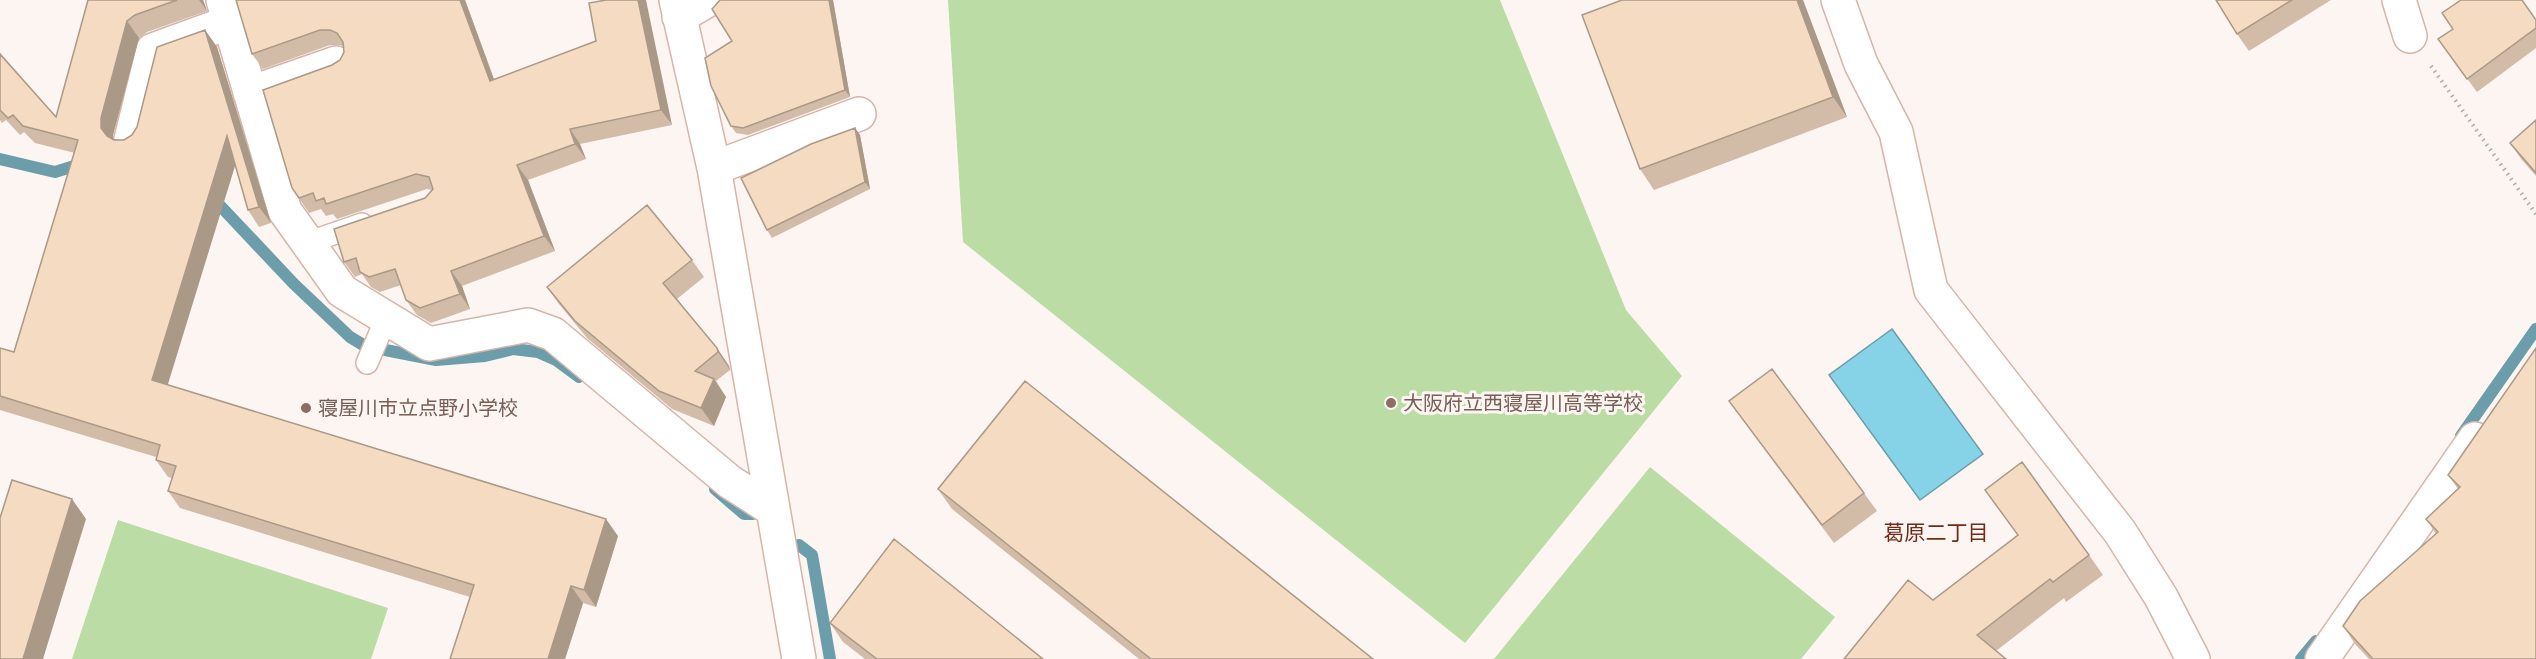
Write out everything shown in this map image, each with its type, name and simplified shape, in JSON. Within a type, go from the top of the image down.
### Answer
[{"type":"street","points":[[708,0],[677,8],[714,168],[800,659]]},
{"type":"street","points":[[1838,0],[1862,64],[1896,132],[1931,290],[2120,532],[2161,597],[2193,659]]},
{"type":"street","points":[[2399,0],[2410,36]]},
{"type":"street","points":[[131,139],[153,50],[227,11],[285,211],[342,291],[384,325],[429,344],[528,326],[553,334],[730,482],[772,509]]},
{"type":"street","points":[[250,93],[336,63]]},
{"type":"street","points":[[714,168],[859,114]]},
{"type":"street","points":[[2322,659],[2490,418]]},
{"type":"lane","points":[[307,243],[386,216]]},
{"type":"lane","points":[[367,363],[384,325]]},
{"type":"path","points":[[2410,36],[2536,214]]},
{"type":"green space","points":[[948,0],[1500,0],[1626,310],[1682,376],[1465,643],[963,242]]},
{"type":"green space","points":[[1650,467],[1835,617],[1801,659],[1494,659]]},
{"type":"green space","points":[[118,520],[388,608],[371,659],[72,659]]},
{"type":"water","points":[[1892,329],[1983,454],[1920,500],[1829,375]]},
{"type":"building","points":[[88,0],[177,0],[135,15],[127,21],[101,118],[101,128],[107,136],[114,140],[124,140],[132,135],[137,127],[157,47],[205,30],[259,207],[248,210],[227,136],[152,380],[606,519],[584,590],[571,586],[548,659],[450,659],[474,585],[168,491],[176,466],[156,460],[160,445],[0,396],[0,348],[14,352],[78,140],[23,126],[13,115],[8,118],[0,110],[0,54],[56,117]]},
{"type":"building","points":[[236,0],[460,0],[490,81],[596,41],[589,3],[606,0],[638,0],[661,110],[570,129],[575,144],[517,165],[544,236],[451,271],[460,294],[420,308],[406,300],[395,269],[369,277],[360,272],[356,258],[344,262],[334,229],[425,198],[433,189],[429,177],[416,174],[326,204],[324,198],[316,201],[313,193],[299,198],[292,188],[263,90],[332,65],[340,60],[344,52],[343,42],[337,33],[320,30],[252,54]]},
{"type":"building","points":[[720,0],[829,0],[845,90],[743,128],[731,126],[711,86],[705,58],[732,41],[712,9]]},
{"type":"building","points":[[1622,0],[1797,0],[1833,97],[1640,169],[1582,15]]},
{"type":"building","points":[[2216,0],[2292,0],[2237,34]]},
{"type":"building","points":[[2461,0],[2522,0],[2536,20],[2536,28],[2467,79],[2438,39],[2453,29],[2442,13]]},
{"type":"building","points":[[2536,120],[2536,173],[2510,143]]},
{"type":"building","points":[[855,128],[865,182],[767,230],[741,178],[811,144]]},
{"type":"building","points":[[647,205],[692,260],[663,283],[717,348],[718,352],[695,371],[714,379],[701,408],[659,391],[575,321],[547,287]]},
{"type":"building","points":[[2536,348],[2536,659],[2373,659],[2343,626],[2360,601],[2438,532],[2426,519],[2460,487],[2448,475]]},
{"type":"building","points":[[1772,369],[1864,493],[1822,525],[1729,401]]},
{"type":"building","points":[[1025,381],[1373,659],[1151,659],[938,489]]},
{"type":"building","points":[[2022,462],[2089,555],[2053,582],[2050,579],[1977,635],[2006,659],[1844,659],[1908,580],[1933,600],[2018,535],[1985,490]]},
{"type":"building","points":[[12,480],[72,499],[23,659],[0,659],[0,518]]},
{"type":"building","points":[[894,539],[1043,659],[877,659],[830,623]]},
{"type":"waterway","points":[[0,159],[55,172],[84,163]]},
{"type":"waterway","points":[[211,196],[294,284],[350,337],[365,346],[436,360],[485,356],[513,349],[538,352],[556,360],[579,377]]},
{"type":"waterway","points":[[2461,436],[2536,329]]},
{"type":"waterway","points":[[715,489],[744,514],[753,514]]},
{"type":"waterway","points":[[799,545],[812,555],[830,659]]},
{"type":"waterway","points":[[2301,659],[2316,641]]},
{"type":"place","name":"大阪府立西寝屋川高等学校","points":[[1391,403]]},
{"type":"place","name":"寝屋川市立点野小学校","points":[[306,408]]},
{"type":"district","name":"葛原二丁目","points":[[1936,533]]}]
